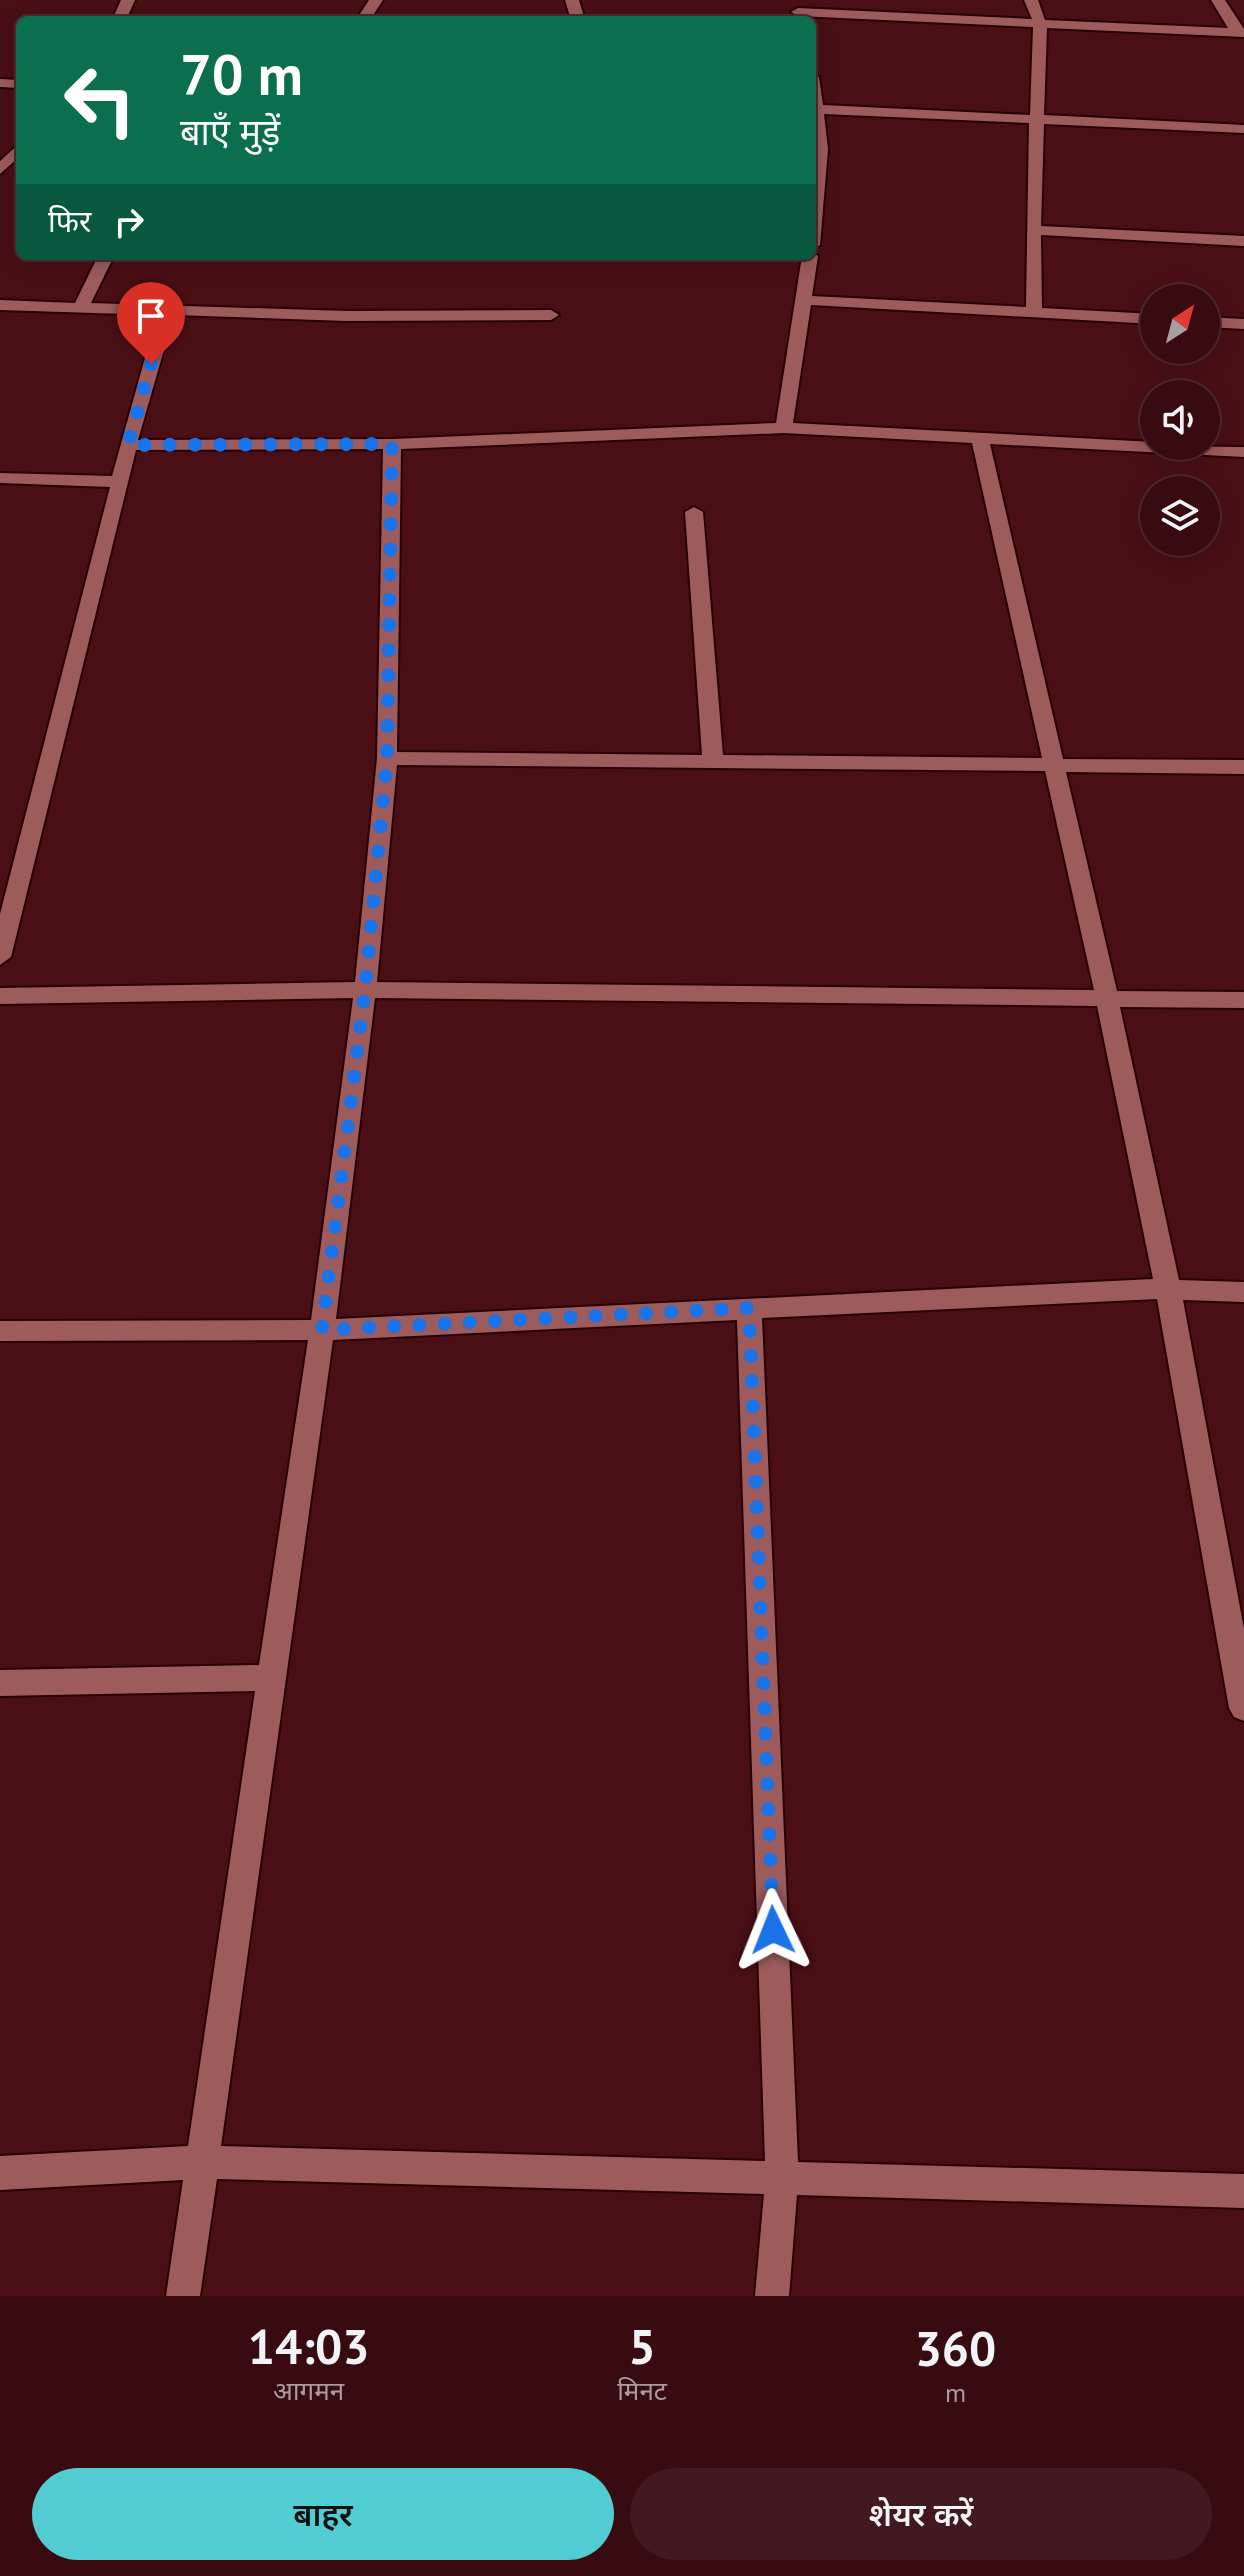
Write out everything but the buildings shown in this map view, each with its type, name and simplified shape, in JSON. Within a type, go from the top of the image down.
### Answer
[{"type":"street","points":[[1031,0],[1040,23],[1033,230],[1034,313]]},
{"type":"street","points":[[1218,0],[1241,33]]},
{"type":"street","points":[[798,11],[1241,33]]},
{"type":"street","points":[[816,95],[819,109],[816,195]]},
{"type":"street","points":[[819,109],[1244,129]]},
{"type":"street","points":[[0,170],[16,152]]},
{"type":"street","points":[[1033,230],[1244,241]]},
{"type":"street","points":[[80,308],[104,260]]},
{"type":"street","points":[[784,428],[809,260]]},
{"type":"street","points":[[804,300],[1140,318]]},
{"type":"street","points":[[0,305],[346,316],[551,315]]},
{"type":"street","points":[[0,957],[128,445],[167,310]]},
{"type":"street","points":[[1220,323],[1244,324]]},
{"type":"street","points":[[128,445],[392,444],[784,428],[1244,452]]},
{"type":"street","points":[[980,438],[1107,998],[1168,1289],[1244,1708]]},
{"type":"street","points":[[183,2296],[322,1330],[365,990],[387,758],[392,444]]},
{"type":"street","points":[[0,478],[120,482]]},
{"type":"street","points":[[694,512],[713,761]]},
{"type":"street","points":[[387,758],[1244,767]]},
{"type":"street","points":[[0,996],[365,990],[1244,1000]]},
{"type":"street","points":[[0,1331],[322,1330],[1168,1289],[1244,1292]]},
{"type":"street","points":[[749,1308],[782,2178],[772,2296]]},
{"type":"street","points":[[0,1683],[272,1678]]},
{"type":"street","points":[[0,2173],[202,2162],[1244,2191]]},
{"type":"route","points":[[151,364],[128,445],[392,444],[387,758],[365,990],[322,1330],[749,1308],[773,1930]]}]
